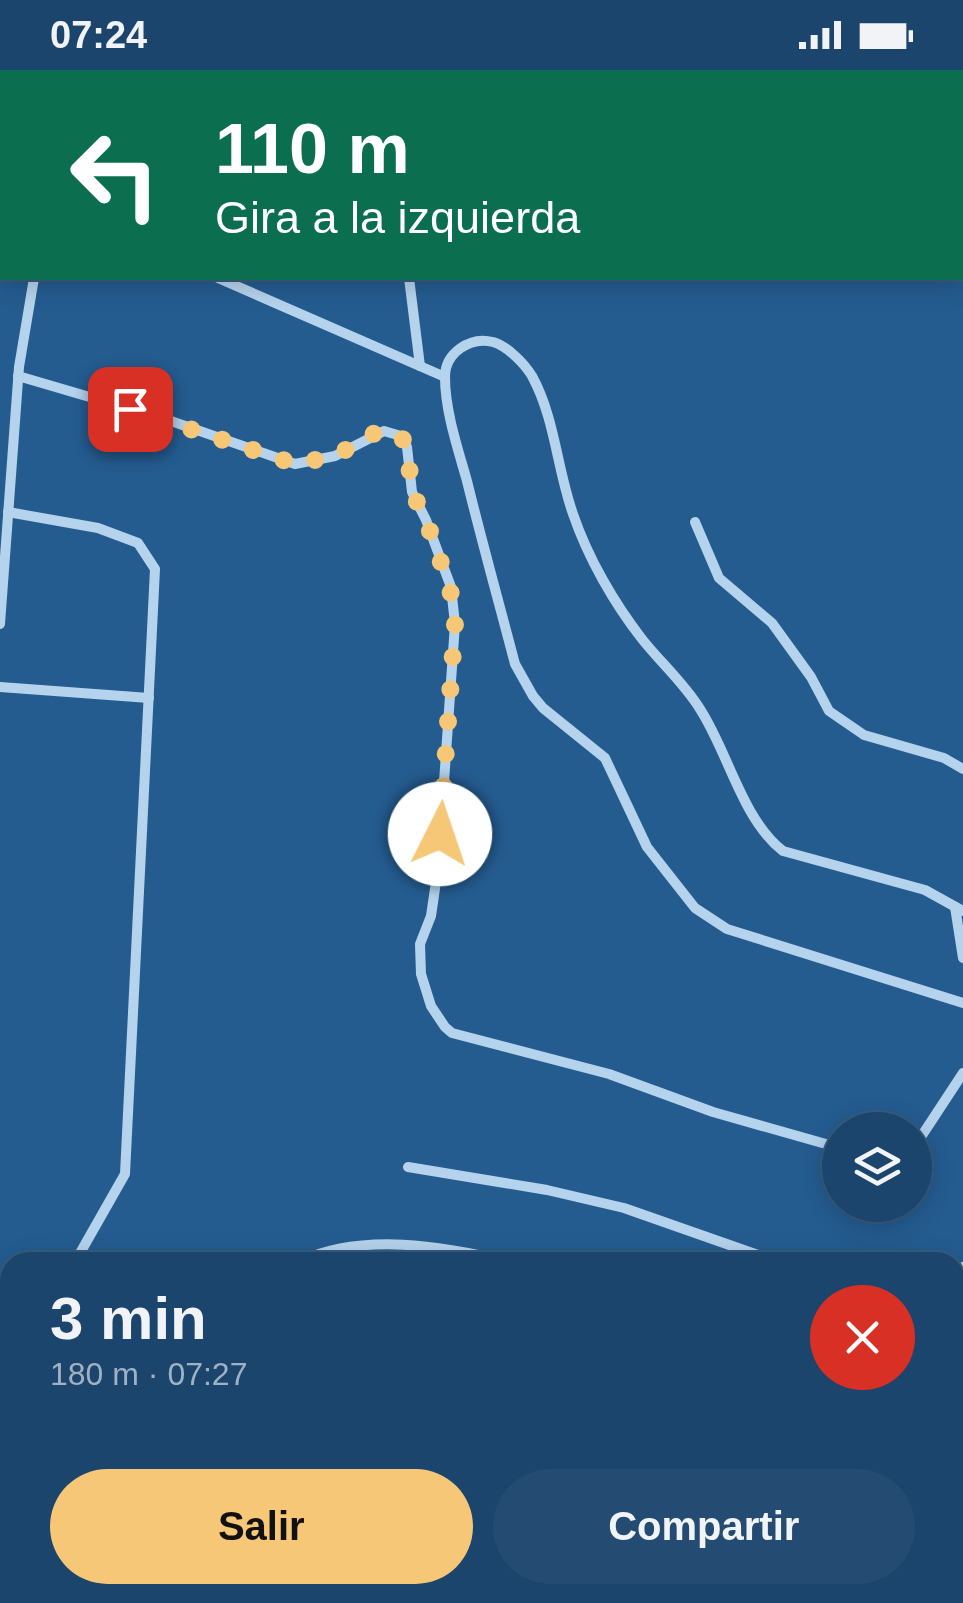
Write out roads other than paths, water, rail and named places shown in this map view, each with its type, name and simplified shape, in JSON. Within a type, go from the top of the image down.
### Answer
[{"type":"street","points":[[0,624],[18,376],[34,280]]},
{"type":"street","points":[[223,280],[445,377]]},
{"type":"street","points":[[409,280],[420,366]]},
{"type":"street","points":[[963,958],[959,909],[925,890],[784,851],[766,836],[750,814],[719,742],[695,700],[642,638],[601,574],[573,514],[552,432],[531,374],[506,348],[479,340],[460,348],[452,356],[445,377],[460,458],[501,614],[523,680],[543,708],[605,758],[647,847],[695,908],[727,929],[963,1003]]},
{"type":"street","points":[[18,376],[168,420],[295,464],[335,456],[375,433],[384,431],[401,436],[407,447],[412,492],[450,588],[455,624],[438,868],[431,916],[420,944],[421,974],[431,1006],[452,1033],[609,1074],[713,1112],[822,1143]]},
{"type":"street","points":[[8,512],[98,528],[138,542],[155,569],[126,1174],[81,1252]]},
{"type":"street","points":[[696,522],[719,578],[772,623],[811,677],[829,711],[864,735],[944,758],[963,769]]},
{"type":"street","points":[[0,687],[149,698]]},
{"type":"street","points":[[932,1120],[963,1073]]},
{"type":"street","points":[[408,1166],[624,1208],[749,1252]]},
{"type":"street","points":[[325,1252],[377,1244],[456,1252]]}]
